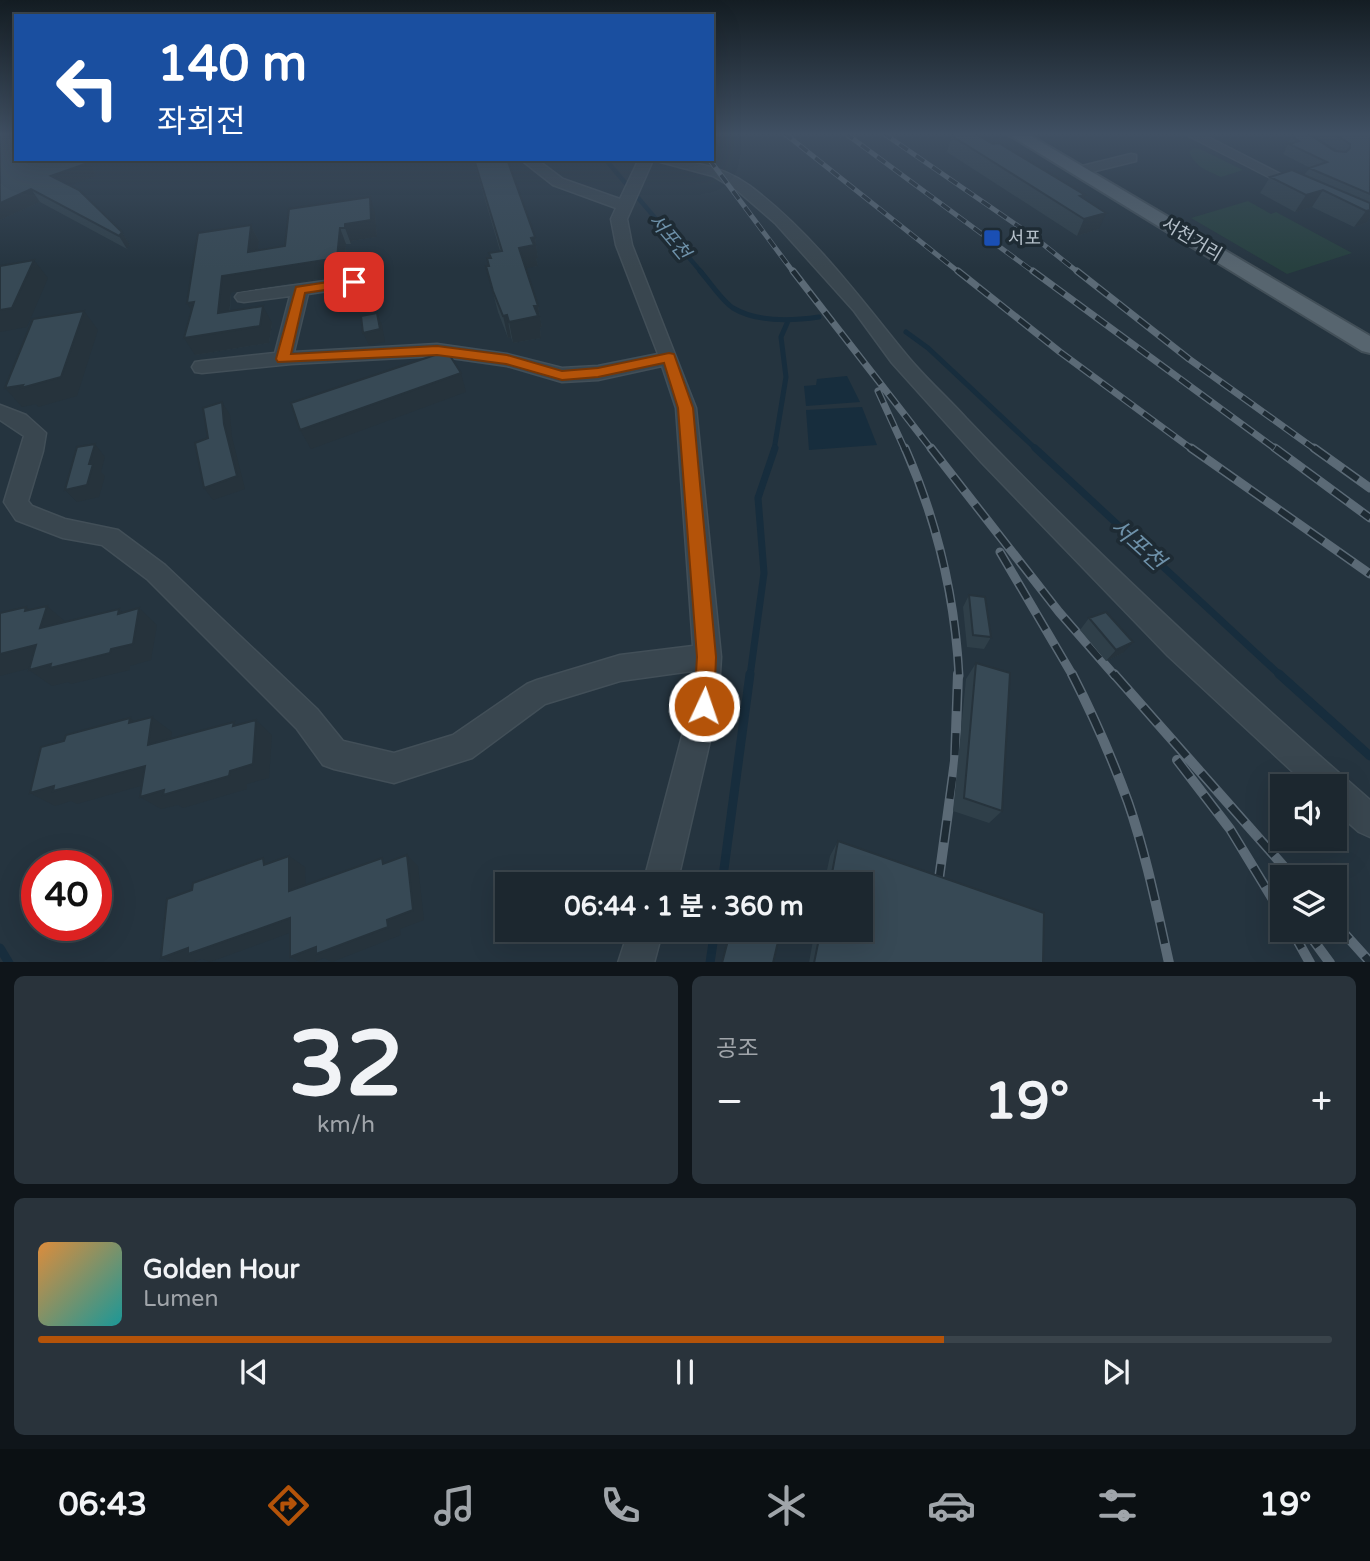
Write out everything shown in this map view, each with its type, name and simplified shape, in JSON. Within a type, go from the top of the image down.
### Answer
[{"type":"main road","name":"서천거리","points":[[1089,178],[1370,346]]},
{"type":"street","points":[[552,178],[558,182],[629,196]]},
{"type":"street","points":[[637,178],[619,219],[624,245],[686,408],[707,657],[704,706],[664,872]]},
{"type":"street","points":[[726,178],[743,188],[781,220],[860,307],[899,359],[990,457],[1178,647],[1318,774]]},
{"type":"street","points":[[1281,178],[1314,194]]},
{"type":"street","points":[[283,359],[300,290]]},
{"type":"street","points":[[202,367],[283,359],[437,350],[507,360],[562,375],[598,373],[669,358]]},
{"type":"street","points":[[0,412],[19,420],[35,433],[34,453],[21,479],[16,502],[24,513],[63,527],[109,537],[156,572],[307,719],[334,754],[394,768],[460,748],[537,693],[620,668],[707,657]]},
{"type":"street","points":[[1347,801],[1370,821]]},
{"type":"street","points":[[636,962],[642,942]]},
{"type":"lane","points":[[244,297],[354,282]]},
{"type":"green space","points":[[1248,201],[1271,214],[1276,212],[1352,253],[1287,274],[1191,218]]},
{"type":"water","points":[[847,376],[860,402],[806,406],[804,386],[816,385],[817,379]]},
{"type":"water","points":[[862,407],[877,445],[809,450],[806,410]]},
{"type":"building","points":[[0,178],[55,178],[79,190],[122,232],[119,236],[31,189],[0,203]]},
{"type":"building","points":[[480,178],[514,178],[535,237],[531,238],[534,245],[519,248],[538,306],[534,306],[538,316],[509,322],[507,315],[503,316],[486,266],[489,266],[487,258],[491,258],[489,253],[502,251]]},
{"type":"building","points":[[1019,178],[1057,178],[1085,195],[1080,196],[1106,213],[1084,219]]},
{"type":"building","points":[[1272,178],[1311,178],[1370,203],[1370,210],[1366,211],[1323,190],[1306,195]]},
{"type":"building","points":[[1332,178],[1370,178],[1370,194]]},
{"type":"building","points":[[370,197],[371,220],[345,224],[345,228],[340,228],[337,258],[222,276],[218,313],[263,306],[260,326],[184,338],[194,302],[187,303],[198,233],[251,225],[248,252],[285,246],[289,209]]},
{"type":"building","points":[[34,260],[12,308],[0,310],[0,266]]},
{"type":"building","points":[[84,311],[61,377],[21,388],[23,385],[5,388],[33,319]]},
{"type":"building","points":[[377,313],[380,329],[363,333],[361,316]]},
{"type":"building","points":[[447,351],[461,373],[300,430],[291,403]]},
{"type":"building","points":[[222,402],[224,424],[237,476],[204,488],[195,443],[208,438],[203,408]]},
{"type":"building","points":[[95,444],[87,485],[65,490],[77,447]]},
{"type":"building","points":[[969,595],[985,597],[991,637],[973,635]]},
{"type":"building","points":[[47,606],[40,628],[119,609],[118,614],[139,608],[133,644],[111,649],[110,653],[50,668],[51,664],[29,670],[36,645],[0,654],[0,613],[26,607],[25,611]]},
{"type":"building","points":[[1106,612],[1133,642],[1116,650],[1089,618]]},
{"type":"building","points":[[976,663],[1010,673],[1002,811],[964,798]]},
{"type":"building","points":[[152,717],[148,745],[234,722],[233,726],[256,720],[253,764],[230,771],[229,776],[163,795],[164,790],[140,797],[145,766],[53,791],[54,786],[30,793],[41,747],[64,741],[66,735],[130,718],[129,723]]},
{"type":"building","points":[[838,841],[1044,913],[1043,962],[814,962],[818,942],[873,942],[873,872],[832,872]]},
{"type":"building","points":[[407,855],[413,910],[387,920],[388,927],[316,954],[316,947],[290,957],[290,918],[188,954],[188,948],[161,958],[167,899],[192,890],[193,883],[263,858],[264,865],[289,856],[289,891],[382,858],[383,864]]},
{"type":"building","points":[[728,942],[778,942],[773,962],[722,962]]},
{"type":"waterway","name":"서포천","points":[[621,178],[702,273]]},
{"type":"waterway","name":"서포천","points":[[700,271],[724,300],[743,313],[775,320],[819,317]]},
{"type":"waterway","points":[[774,450],[786,377],[781,337],[788,321]]},
{"type":"waterway","name":"서포천","points":[[906,332],[928,348],[1037,450]]},
{"type":"waterway","points":[[750,676],[764,573],[758,498],[775,448]]},
{"type":"waterway","name":"서포천","points":[[1035,448],[1281,676]]},
{"type":"waterway","points":[[724,872],[750,674]]},
{"type":"waterway","name":"서포천","points":[[1279,674],[1370,756]]},
{"type":"waterway","points":[[710,962],[713,942]]},
{"type":"waterway","points":[[0,948],[8,962]]},
{"type":"railway","points":[[723,178],[794,273]]},
{"type":"railway","points":[[840,178],[960,273]]},
{"type":"railway","points":[[906,178],[1035,273]]},
{"type":"railway","points":[[948,178],[1034,237],[1079,273]]},
{"type":"railway","points":[[793,271],[932,450]]},
{"type":"railway","points":[[958,271],[1060,352],[1193,450]]},
{"type":"railway","points":[[1033,271],[1277,450]]},
{"type":"railway","points":[[1077,271],[1189,359],[1316,450]]},
{"type":"railway","points":[[878,391],[905,450]]},
{"type":"railway","points":[[905,448],[935,531],[949,588],[959,676]]},
{"type":"railway","points":[[931,448],[1059,612],[1115,676]]},
{"type":"railway","points":[[1191,448],[1370,574]]},
{"type":"railway","points":[[1275,448],[1370,518]]},
{"type":"railway","points":[[1314,448],[1370,488]]},
{"type":"railway","points":[[1000,552],[1073,676]]},
{"type":"railway","points":[[938,886],[955,761],[958,674]]},
{"type":"railway","points":[[1114,674],[1282,865]]},
{"type":"railway","points":[[1073,676],[1102,737],[1128,802],[1146,862],[1169,962]]},
{"type":"railway","points":[[1177,760],[1230,829],[1270,895]]},
{"type":"railway","points":[[1347,936],[1370,962]]},
{"type":"railway","points":[[1298,942],[1309,962]]},
{"type":"railway","points":[[1315,942],[1329,962]]},
{"type":"place","name":"서포","points":[[992,238]]},
{"type":"route","points":[[354,282],[300,290],[283,359],[354,357],[437,350],[507,360],[562,375],[598,373],[669,358],[686,408],[707,657],[704,706]]}]
